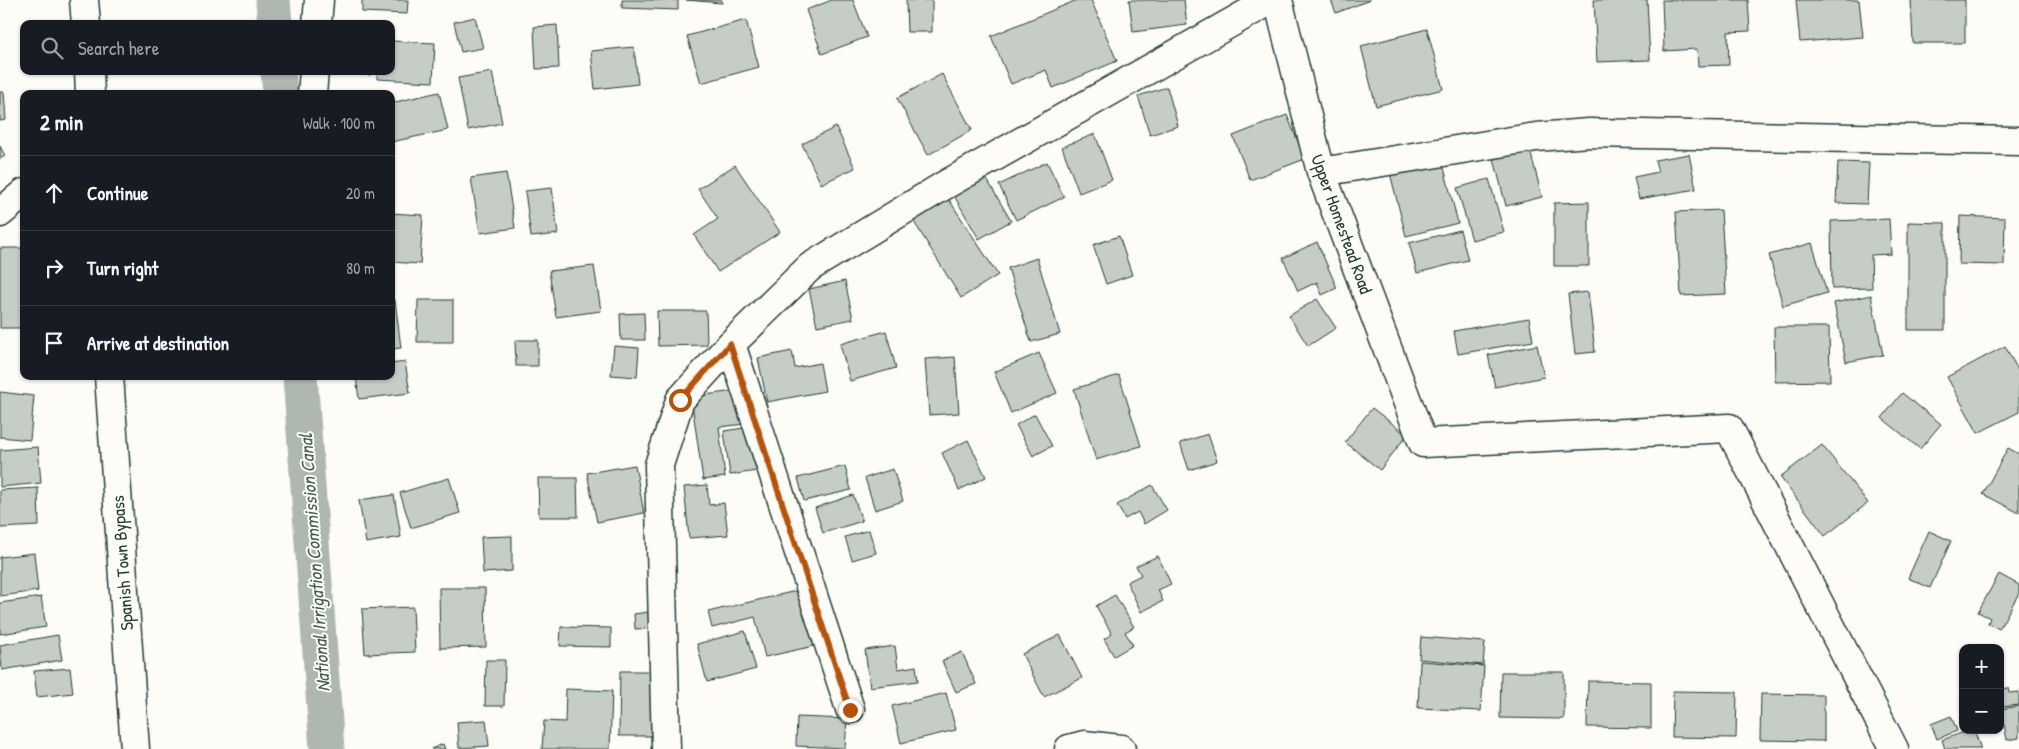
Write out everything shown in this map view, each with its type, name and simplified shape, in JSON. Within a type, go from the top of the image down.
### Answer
[{"type":"street","points":[[84,0],[86,20]]},
{"type":"street","points":[[317,20],[319,0]]},
{"type":"street","points":[[666,749],[660,465],[680,400],[730,344],[810,266],[945,185],[1271,0]]},
{"type":"street","name":"Upper Homestead Road","points":[[1278,0],[1321,172],[1422,443],[1729,428],[1894,749]]},
{"type":"street","points":[[89,75],[90,90]]},
{"type":"street","points":[[312,90],[314,75]]},
{"type":"street","points":[[1321,172],[1536,137],[1590,133],[2019,141]]},
{"type":"street","points":[[0,213],[20,196]]},
{"type":"street","points":[[730,344],[850,710]]},
{"type":"street","name":"Spanish Town Bypass","points":[[110,380],[135,749]]},
{"type":"street","points":[[1069,749],[1084,745],[1120,749]]},
{"type":"building","points":[[362,0],[408,0],[407,14],[362,12]]},
{"type":"building","points":[[622,0],[678,0],[678,10],[622,8]]},
{"type":"building","points":[[686,0],[722,0],[722,3]]},
{"type":"building","points":[[832,0],[853,0],[867,37],[822,54],[806,10]]},
{"type":"building","points":[[906,0],[932,0],[932,32],[907,32]]},
{"type":"building","points":[[1077,0],[1091,0],[1117,61],[1053,88],[1046,70],[1011,84],[991,36]]},
{"type":"building","points":[[1129,0],[1184,0],[1187,25],[1133,32]]},
{"type":"building","points":[[1331,0],[1370,0],[1336,13]]},
{"type":"building","points":[[1594,0],[1647,0],[1650,60],[1597,62]]},
{"type":"building","points":[[1662,0],[1748,0],[1750,31],[1728,32],[1729,65],[1698,66],[1697,49],[1664,51]]},
{"type":"building","points":[[1796,0],[1859,0],[1863,37],[1800,42]]},
{"type":"building","points":[[1911,0],[1965,0],[1965,43],[1913,43]]},
{"type":"building","points":[[475,17],[483,48],[461,52],[454,22]]},
{"type":"building","points":[[746,20],[759,67],[701,83],[687,36]]},
{"type":"building","points":[[557,25],[559,68],[536,69],[534,27]]},
{"type":"building","points":[[1427,29],[1443,89],[1376,106],[1361,46]]},
{"type":"building","points":[[395,41],[435,43],[433,82],[377,79],[377,75],[395,75]]},
{"type":"building","points":[[634,47],[638,84],[595,89],[591,51]]},
{"type":"building","points":[[492,72],[502,123],[468,130],[458,78]]},
{"type":"building","points":[[942,74],[972,130],[928,155],[897,98]]},
{"type":"building","points":[[1167,87],[1178,126],[1150,135],[1138,96]]},
{"type":"building","points":[[0,92],[4,92],[6,120],[0,121]]},
{"type":"building","points":[[439,92],[448,130],[395,141],[395,102]]},
{"type":"building","points":[[1287,115],[1305,159],[1250,180],[1233,136]]},
{"type":"building","points":[[836,127],[855,168],[821,184],[802,144]]},
{"type":"building","points":[[1095,134],[1112,180],[1079,193],[1062,147]]},
{"type":"building","points":[[0,146],[5,156],[0,159]]},
{"type":"building","points":[[1530,150],[1542,197],[1506,206],[1494,159]]},
{"type":"building","points":[[1689,154],[1696,189],[1639,199],[1634,177],[1658,172],[1655,160]]},
{"type":"building","points":[[1442,160],[1458,223],[1406,236],[1390,173]]},
{"type":"building","points":[[1047,162],[1064,197],[1016,220],[999,185]]},
{"type":"building","points":[[1838,162],[1869,163],[1867,204],[1836,203]]},
{"type":"building","points":[[735,165],[780,232],[718,272],[694,235],[718,219],[698,189]]},
{"type":"building","points":[[506,173],[515,228],[480,233],[471,178]]},
{"type":"building","points":[[985,176],[1011,221],[979,239],[953,194]]},
{"type":"building","points":[[1489,179],[1504,232],[1472,240],[1457,188]]},
{"type":"building","points":[[552,188],[558,234],[531,237],[525,191]]},
{"type":"building","points":[[946,195],[998,275],[961,298],[911,217]]},
{"type":"building","points":[[1589,202],[1589,266],[1554,266],[1554,203]]},
{"type":"building","points":[[1721,210],[1726,294],[1681,296],[1676,212]]},
{"type":"building","points":[[395,213],[423,215],[420,264],[395,262]]},
{"type":"building","points":[[1960,216],[2005,218],[2004,265],[1959,264]]},
{"type":"building","points":[[1889,219],[1891,254],[1871,255],[1872,288],[1832,289],[1831,221]]},
{"type":"building","points":[[1908,222],[1945,223],[1945,330],[1908,330]]},
{"type":"building","points":[[1460,230],[1468,260],[1417,273],[1409,243]]},
{"type":"building","points":[[1119,236],[1132,275],[1106,284],[1093,245]]},
{"type":"building","points":[[1317,242],[1337,288],[1322,295],[1317,282],[1298,291],[1283,258]]},
{"type":"building","points":[[1812,243],[1827,293],[1783,306],[1769,255]]},
{"type":"building","points":[[0,248],[20,248],[20,328],[0,328]]},
{"type":"building","points":[[1037,258],[1060,334],[1031,342],[1008,268]]},
{"type":"building","points":[[594,266],[601,311],[556,317],[549,271]]},
{"type":"building","points":[[845,281],[853,319],[817,326],[809,289]]},
{"type":"building","points":[[1588,292],[1595,352],[1575,354],[1568,294]]},
{"type":"building","points":[[1871,295],[1883,355],[1846,362],[1834,303]]},
{"type":"building","points":[[1317,299],[1336,328],[1308,346],[1289,316]]},
{"type":"building","points":[[395,300],[401,348],[395,349]]},
{"type":"building","points":[[418,300],[453,300],[453,342],[417,342]]},
{"type":"building","points":[[657,311],[706,311],[707,345],[658,346]]},
{"type":"building","points":[[644,313],[645,340],[621,340],[620,314]]},
{"type":"building","points":[[1529,318],[1533,341],[1458,354],[1454,331]]},
{"type":"building","points":[[1774,327],[1829,327],[1830,381],[1775,382]]},
{"type":"building","points":[[886,331],[896,368],[850,381],[840,344]]},
{"type":"building","points":[[515,340],[538,340],[538,366],[516,366]]},
{"type":"building","points":[[1537,345],[1544,377],[1495,387],[1488,355]]},
{"type":"building","points":[[614,346],[639,348],[637,377],[611,375]]},
{"type":"building","points":[[2005,346],[2019,372],[2019,412],[1978,433],[1947,377]]},
{"type":"building","points":[[792,351],[795,368],[820,363],[825,391],[767,402],[758,358]]},
{"type":"building","points":[[1039,353],[1057,393],[1011,413],[994,372]]},
{"type":"building","points":[[955,357],[959,413],[929,415],[925,359]]},
{"type":"building","points":[[405,362],[410,393],[359,399],[357,380],[395,380],[395,363]]},
{"type":"building","points":[[1119,375],[1141,446],[1096,460],[1074,389]]},
{"type":"building","points":[[741,390],[745,424],[719,427],[725,477],[703,480],[691,397]]},
{"type":"building","points":[[0,392],[34,396],[30,440],[0,437]]},
{"type":"building","points":[[1902,393],[1941,424],[1920,449],[1882,418]]},
{"type":"building","points":[[1372,408],[1407,435],[1380,470],[1345,442]]},
{"type":"building","points":[[1035,414],[1052,446],[1033,456],[1016,425]]},
{"type":"building","points":[[750,427],[757,471],[730,475],[724,431]]},
{"type":"building","points":[[1208,434],[1217,461],[1189,470],[1180,443]]},
{"type":"building","points":[[968,440],[986,477],[959,490],[942,453]]},
{"type":"building","points":[[1822,445],[1868,503],[1825,536],[1780,477]]},
{"type":"building","points":[[38,447],[41,483],[0,487],[0,450]]},
{"type":"building","points":[[2008,448],[2019,454],[2019,513],[1983,494]]},
{"type":"building","points":[[635,465],[644,513],[597,522],[587,473]]},
{"type":"building","points":[[845,466],[851,490],[804,501],[798,478]]},
{"type":"building","points":[[893,469],[903,501],[875,510],[865,478]]},
{"type":"building","points":[[449,478],[460,513],[411,528],[400,493]]},
{"type":"building","points":[[538,478],[577,478],[578,517],[539,517]]},
{"type":"building","points":[[707,485],[709,505],[724,503],[728,535],[689,538],[684,487]]},
{"type":"building","points":[[1152,485],[1167,510],[1144,524],[1138,512],[1125,519],[1117,505]]},
{"type":"building","points":[[38,488],[39,526],[0,528],[0,490]]},
{"type":"building","points":[[394,495],[401,537],[366,543],[359,500]]},
{"type":"building","points":[[853,495],[862,521],[823,533],[815,508]]},
{"type":"building","points":[[869,530],[876,553],[852,560],[845,537]]},
{"type":"building","points":[[1929,531],[1951,541],[1930,588],[1908,578]]},
{"type":"building","points":[[512,536],[512,571],[483,573],[481,537]]},
{"type":"building","points":[[34,553],[38,591],[0,596],[0,557]]},
{"type":"building","points":[[1158,556],[1171,584],[1158,590],[1163,601],[1141,612],[1127,582],[1141,575],[1136,566]]},
{"type":"building","points":[[1999,574],[2019,585],[2019,593],[1999,629],[1988,623],[1990,618],[1978,612]]},
{"type":"building","points":[[439,588],[485,588],[486,647],[440,648]]},
{"type":"building","points":[[800,590],[814,646],[765,657],[755,617],[712,628],[708,612]]},
{"type":"building","points":[[1115,595],[1134,627],[1125,632],[1133,645],[1114,656],[1104,639],[1112,634],[1096,606]]},
{"type":"building","points":[[41,597],[46,627],[0,634],[0,603]]},
{"type":"building","points":[[413,607],[415,652],[365,654],[362,609]]},
{"type":"building","points":[[655,611],[656,628],[635,629],[634,614]]},
{"type":"building","points":[[561,627],[611,628],[611,647],[560,646]]},
{"type":"building","points":[[745,631],[756,669],[707,682],[697,644]]},
{"type":"building","points":[[58,635],[62,660],[2,670],[0,645]]},
{"type":"building","points":[[1060,635],[1082,678],[1044,697],[1022,654]]},
{"type":"building","points":[[1421,637],[1485,642],[1483,665],[1419,659]]},
{"type":"building","points":[[895,646],[898,669],[916,666],[918,681],[870,687],[865,650]]},
{"type":"building","points":[[962,652],[976,684],[956,692],[942,661]]},
{"type":"building","points":[[486,660],[505,660],[504,706],[485,706]]},
{"type":"building","points":[[1420,661],[1484,666],[1481,711],[1418,708]]},
{"type":"building","points":[[70,668],[73,693],[37,697],[34,671]]},
{"type":"building","points":[[620,671],[656,671],[655,736],[619,736]]},
{"type":"building","points":[[1501,672],[1564,672],[1564,719],[1500,718]]},
{"type":"building","points":[[1588,681],[1651,682],[1651,728],[1587,727]]},
{"type":"building","points":[[2004,688],[2008,688],[2009,693],[2019,692],[2019,705],[2004,707]]},
{"type":"building","points":[[566,689],[612,691],[610,749],[542,749],[544,721],[565,722]]},
{"type":"building","points":[[1673,691],[1737,692],[1736,738],[1672,737]]},
{"type":"building","points":[[946,693],[956,730],[901,743],[892,706]]},
{"type":"building","points":[[1761,694],[1824,695],[1824,741],[1760,740]]},
{"type":"building","points":[[2019,706],[2019,738],[2007,740],[2004,724],[2004,708]]},
{"type":"building","points":[[1951,716],[1957,731],[1937,739],[1931,724]]},
{"type":"building","points":[[797,717],[847,719],[845,748],[796,746]]},
{"type":"building","points":[[486,720],[489,746],[459,748],[457,722]]},
{"type":"building","points":[[1959,734],[1975,734],[1981,749],[1945,749],[1942,740]]},
{"type":"building","points":[[443,744],[445,749],[431,749]]},
{"type":"waterway","name":"National Irrigation Commission Canal","points":[[273,0],[275,20]]},
{"type":"waterway","name":"National Irrigation Commission Canal","points":[[278,75],[280,90]]},
{"type":"waterway","name":"National Irrigation Commission Canal","points":[[300,380],[327,749]]},
{"type":"route","points":[[680,400],[730,344],[850,710]]}]
